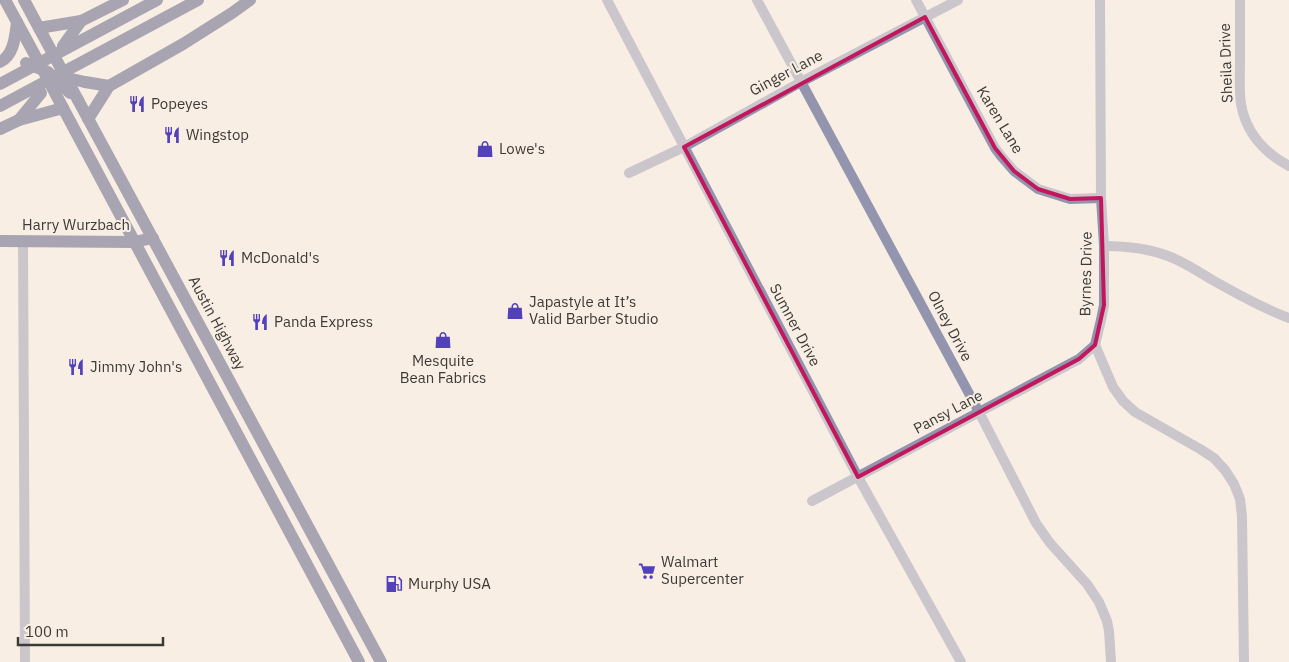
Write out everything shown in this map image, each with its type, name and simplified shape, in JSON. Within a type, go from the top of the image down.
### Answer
[{"type":"main road","name":"Austin Highway","points":[[5,0],[17,22],[51,71],[78,100],[381,662]]},
{"type":"main road","name":"Austin Highway","points":[[24,0],[53,52],[51,71],[57,96],[63,108],[359,662]]},
{"type":"main road","points":[[39,28],[81,21],[123,0]]},
{"type":"main road","points":[[0,84],[157,0]]},
{"type":"main road","points":[[0,106],[198,0]]},
{"type":"main road","points":[[88,119],[109,86],[184,44],[250,0]]},
{"type":"main road","points":[[19,120],[41,93],[63,46],[81,21]]},
{"type":"main road","points":[[17,22],[12,48],[3,60],[26,63],[109,86]]},
{"type":"main road","points":[[0,129],[19,120],[63,108]]},
{"type":"main road","name":"Harry Wurzbach","points":[[0,241],[134,242],[153,238]]},
{"type":"street","name":"Sumner Drive","points":[[607,0],[858,477],[961,662]]},
{"type":"street","name":"Olney Drive","points":[[757,0],[979,412],[1036,523],[1050,543],[1099,602],[1107,621],[1111,662]]},
{"type":"street","name":"Karen Lane","points":[[916,0],[995,148],[1014,171],[1038,189],[1070,199],[1101,198]]},
{"type":"street","name":"Ginger Lane","points":[[629,173],[684,147],[801,82],[958,0]]},
{"type":"street","name":"Byrnes Drive","points":[[1095,345],[1104,305],[1104,246],[1101,198],[1100,0]]},
{"type":"street","name":"Sheila Drive","points":[[1240,0],[1240,88],[1241,105],[1246,123],[1261,146],[1289,166]]},
{"type":"street","points":[[23,241],[25,662]]},
{"type":"street","points":[[1104,246],[1143,249],[1171,257],[1274,312],[1289,318]]},
{"type":"street","name":"Pansy Lane","points":[[812,501],[1078,359],[1095,345]]},
{"type":"street","points":[[1095,345],[1113,388],[1123,401],[1135,412],[1200,448],[1214,458],[1234,484],[1240,500],[1242,516],[1244,662]]},
{"type":"highlighted area","points":[[925,17],[995,148],[1014,171],[1038,189],[1070,199],[1101,198],[1104,305],[1095,345],[1079,359],[858,477],[684,147]]},
{"type":"place","name":"Popeyes","points":[[137,104]]},
{"type":"place","name":"Wingstop","points":[[172,135]]},
{"type":"place","name":"Lowe's","points":[[485,149]]},
{"type":"place","name":"McDonald's","points":[[227,258]]},
{"type":"place","name":"Japastyle at It’s Valid Barber Studio","points":[[515,311]]},
{"type":"place","name":"Panda Express","points":[[260,322]]},
{"type":"place","name":"Mesquite Bean Fabrics","points":[[443,340]]},
{"type":"place","name":"Jimmy John's","points":[[76,367]]},
{"type":"place","name":"Walmart Supercenter","points":[[647,571]]},
{"type":"place","name":"Murphy USA","points":[[394,584]]}]
